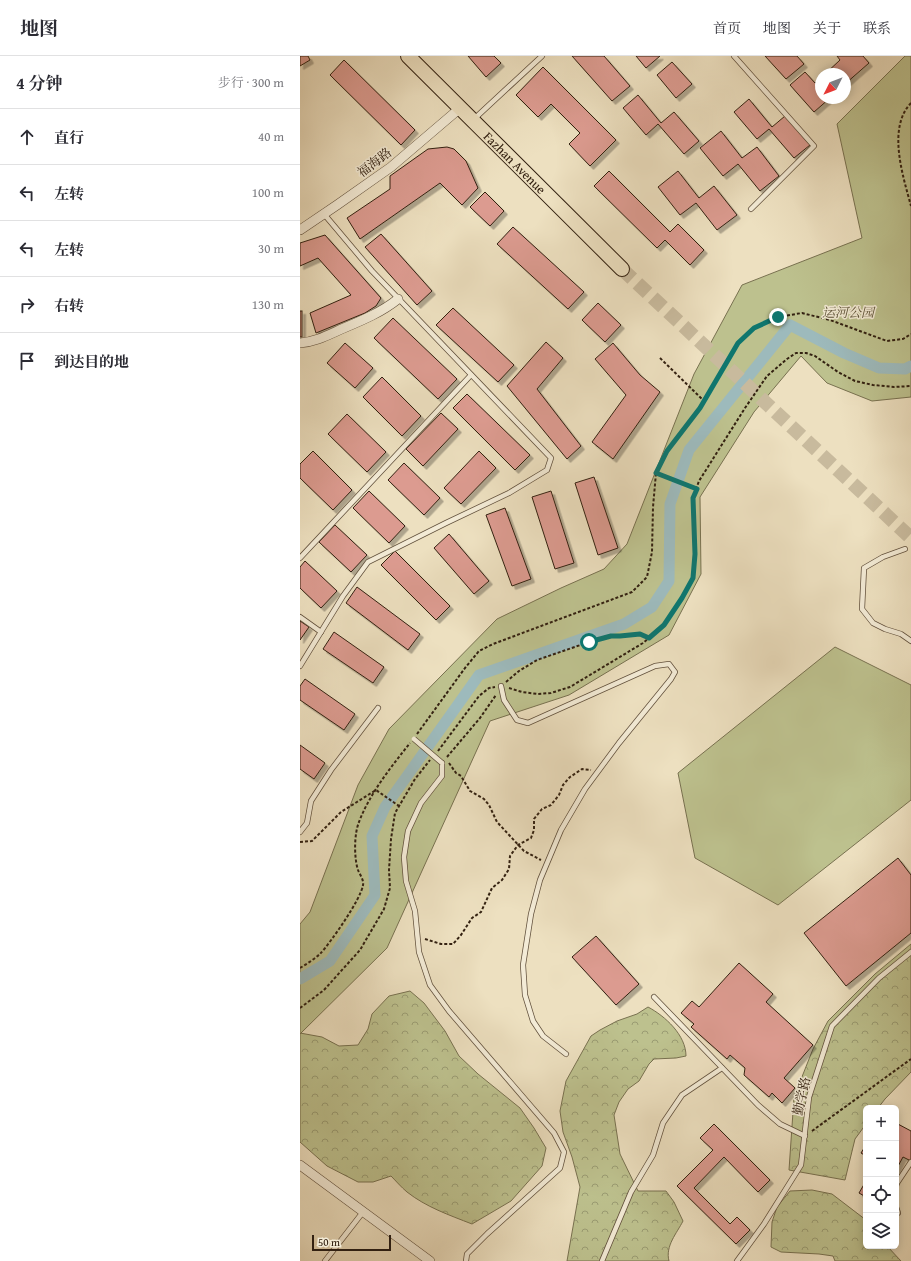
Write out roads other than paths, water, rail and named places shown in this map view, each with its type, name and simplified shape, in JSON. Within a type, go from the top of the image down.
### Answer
[{"type":"main road","name":"Fazhan Avenue","points":[[408,56],[622,269]]},
{"type":"street","name":"福海路","points":[[300,230],[391,167],[459,108]]},
{"type":"street","points":[[300,343],[324,337],[376,314],[398,299]]},
{"type":"street","points":[[300,1165],[430,1261]]},
{"type":"lane","points":[[472,121],[542,56]]},
{"type":"lane","points":[[734,56],[814,146],[751,209]]},
{"type":"lane","points":[[300,666],[343,596],[368,562],[509,493],[547,470],[551,458],[398,299],[372,271],[324,214]]},
{"type":"lane","points":[[300,558],[471,375]]},
{"type":"lane","points":[[905,550],[883,557],[864,568],[862,609],[873,623],[901,634],[911,641]]},
{"type":"lane","points":[[300,617],[321,632]]},
{"type":"lane","points":[[501,686],[504,700],[517,720],[528,723],[655,666],[669,664],[675,672],[585,789],[561,830],[540,880],[531,914],[523,965],[525,995],[533,1021],[543,1036],[566,1054]]},
{"type":"lane","points":[[300,832],[307,823],[311,801],[331,770],[378,708]]},
{"type":"lane","points":[[414,738],[442,763],[442,776],[421,803],[408,831],[404,857],[406,881],[415,911],[419,952],[430,985],[449,1011],[554,1133],[564,1152],[560,1168],[487,1234],[467,1254],[466,1261]]},
{"type":"lane","name":"勤学路","points":[[737,1261],[764,1224],[801,1165],[810,1097],[832,1026],[879,978],[911,952]]},
{"type":"lane","points":[[654,996],[758,1105],[780,1124],[804,1136]]},
{"type":"lane","points":[[602,1261],[631,1192],[653,1155],[663,1123],[682,1094],[722,1068]]},
{"type":"lane","points":[[899,1180],[911,1162]]},
{"type":"lane","points":[[325,1261],[363,1212]]},
{"type":"waterway","points":[[300,979],[330,961],[375,895],[372,836],[385,807],[479,675],[624,624],[652,607],[669,581],[670,504],[689,450],[790,325],[844,353],[879,368],[905,369],[911,366]]},
{"type":"tunnel","points":[[622,269],[911,538]]},
{"type":"park label","name":"运河公园","points":[[848,312]]}]
